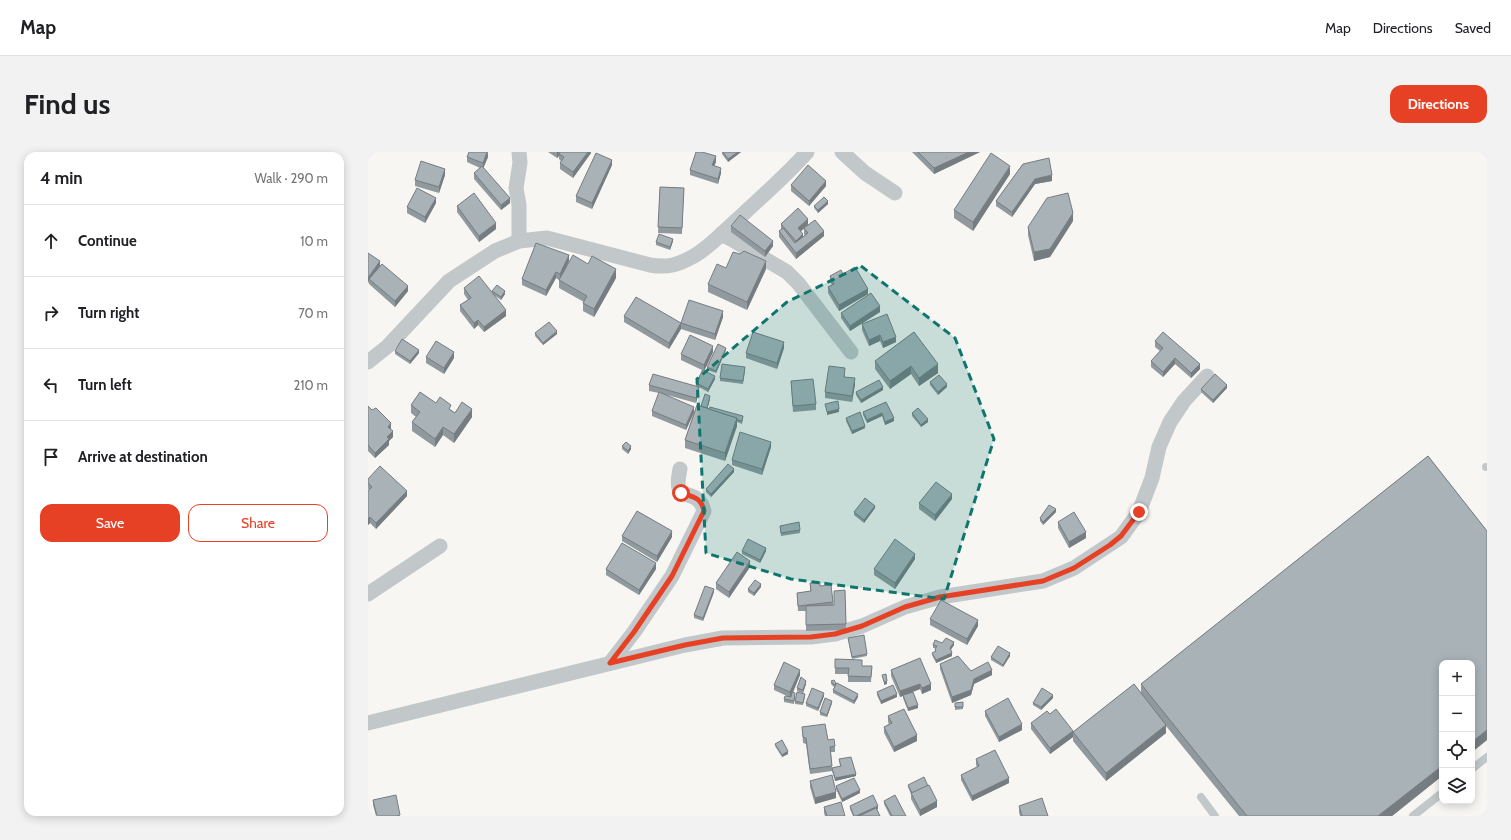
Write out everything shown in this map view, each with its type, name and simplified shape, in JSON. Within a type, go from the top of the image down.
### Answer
[{"type":"street","points":[[519,152],[520,163],[516,188],[519,205],[519,241]]},
{"type":"street","points":[[368,362],[388,346],[449,281],[495,251],[519,241],[547,238],[650,265],[665,267],[678,264],[695,256],[789,172],[807,152]]},
{"type":"street","points":[[842,152],[853,163],[895,194]]},
{"type":"street","points":[[721,234],[787,272],[798,283],[851,352]]},
{"type":"street","points":[[368,723],[685,645],[723,638],[811,637],[835,634],[862,626],[905,607],[940,597],[1043,581],[1074,568],[1121,536],[1139,512],[1152,478],[1159,447],[1170,422],[1184,401],[1207,376]]},
{"type":"street","points":[[610,663],[634,632],[672,576],[704,511],[699,499],[681,493],[678,488],[680,469]]},
{"type":"street","points":[[368,594],[440,546]]},
{"type":"lane","points":[[1473,768],[1487,757]]},
{"type":"lane","points":[[1413,816],[1439,795]]},
{"type":"lane","points":[[1201,797],[1215,816]]},
{"type":"highlighted area","points":[[861,266],[955,338],[994,439],[944,599],[791,579],[706,553],[697,379],[787,302]]},
{"type":"building","points":[[469,152],[487,152],[483,163],[467,157]]},
{"type":"building","points":[[560,152],[588,152],[573,172],[560,163],[564,157],[559,154]]},
{"type":"building","points":[[696,152],[716,156],[712,165],[721,168],[718,179],[690,170]]},
{"type":"building","points":[[723,152],[738,152],[728,159]]},
{"type":"building","points":[[918,152],[969,152],[934,168]]},
{"type":"building","points":[[596,153],[612,160],[592,203],[576,196]]},
{"type":"building","points":[[991,153],[1010,166],[973,222],[954,210]]},
{"type":"building","points":[[1049,158],[1052,175],[1035,179],[1012,212],[996,201],[1023,164]]},
{"type":"building","points":[[421,161],[445,169],[439,187],[415,180]]},
{"type":"building","points":[[808,165],[826,181],[809,201],[791,185]]},
{"type":"building","points":[[482,166],[510,198],[501,205],[474,173]]},
{"type":"building","points":[[660,187],[684,188],[682,228],[658,227]]},
{"type":"building","points":[[417,188],[436,198],[425,217],[407,207]]},
{"type":"building","points":[[474,193],[496,223],[479,236],[457,206]]},
{"type":"building","points":[[1068,193],[1073,213],[1050,249],[1034,252],[1028,227],[1047,198]]},
{"type":"building","points":[[824,197],[828,201],[818,210],[814,206]]},
{"type":"building","points":[[798,208],[808,219],[798,228],[803,234],[796,241],[781,224]]},
{"type":"building","points":[[740,215],[773,241],[765,251],[731,226]]},
{"type":"building","points":[[815,220],[824,231],[796,253],[779,231],[783,228],[795,243],[808,233],[804,228]]},
{"type":"building","points":[[659,234],[673,239],[670,247],[656,242]]},
{"type":"building","points":[[536,243],[569,255],[560,274],[556,272],[546,290],[522,279]]},
{"type":"building","points":[[744,251],[766,261],[747,302],[708,284],[717,264],[726,268],[733,252],[740,254]]},
{"type":"building","points":[[368,253],[380,261],[368,278]]},
{"type":"building","points":[[573,255],[588,264],[592,256],[616,269],[594,309],[583,303],[587,296],[559,280]]},
{"type":"building","points":[[382,264],[408,286],[395,301],[369,279]]},
{"type":"building","points":[[855,267],[868,289],[839,305],[828,287],[834,284],[830,276],[841,270],[843,274]]},
{"type":"building","points":[[479,276],[506,310],[484,327],[478,320],[474,323],[460,305],[471,298],[464,288]]},
{"type":"building","points":[[497,285],[505,291],[501,297],[492,291]]},
{"type":"building","points":[[871,293],[880,306],[850,326],[841,313]]},
{"type":"building","points":[[636,297],[681,323],[669,343],[624,316]]},
{"type":"building","points":[[689,300],[723,311],[715,334],[681,323]]},
{"type":"building","points":[[887,314],[896,337],[883,342],[880,335],[869,340],[862,324]]},
{"type":"building","points":[[549,322],[557,331],[543,343],[535,333]]},
{"type":"building","points":[[753,332],[784,342],[777,363],[746,353]]},
{"type":"building","points":[[914,332],[938,364],[919,378],[911,366],[890,381],[875,361]]},
{"type":"building","points":[[1163,332],[1200,364],[1191,373],[1175,358],[1163,372],[1151,361],[1163,348],[1155,341]]},
{"type":"building","points":[[690,335],[713,346],[704,365],[681,354]]},
{"type":"building","points":[[402,339],[419,350],[410,361],[395,351]]},
{"type":"building","points":[[436,341],[454,352],[444,368],[426,357]]},
{"type":"building","points":[[718,344],[726,348],[716,371],[707,367]]},
{"type":"building","points":[[722,364],[745,367],[743,381],[720,378]]},
{"type":"building","points":[[829,366],[845,368],[844,377],[855,378],[852,396],[825,392]]},
{"type":"building","points":[[703,370],[715,376],[708,389],[696,383]]},
{"type":"building","points":[[653,374],[699,387],[696,398],[649,385]]},
{"type":"building","points":[[1215,374],[1227,385],[1213,400],[1201,389]]},
{"type":"building","points":[[939,375],[947,384],[938,392],[930,382]]},
{"type":"building","points":[[813,379],[816,404],[793,406],[791,381]]},
{"type":"building","points":[[879,380],[883,387],[861,400],[856,392]]},
{"type":"building","points":[[420,392],[436,403],[440,397],[451,405],[449,409],[455,413],[462,402],[472,409],[454,434],[443,427],[435,439],[412,422],[420,412],[411,405]]},
{"type":"building","points":[[659,392],[694,407],[686,425],[652,411]]},
{"type":"building","points":[[705,394],[710,396],[707,408],[701,406]]},
{"type":"building","points":[[838,401],[839,409],[827,412],[825,404]]},
{"type":"building","points":[[886,402],[894,418],[885,422],[882,413],[867,420],[863,412]]},
{"type":"building","points":[[697,405],[737,418],[725,453],[685,440]]},
{"type":"building","points":[[368,406],[372,410],[376,408],[391,423],[388,427],[393,431],[387,437],[389,439],[375,453],[368,445]]},
{"type":"building","points":[[710,407],[743,416],[742,421],[709,409]]},
{"type":"building","points":[[918,408],[928,419],[921,425],[912,413]]},
{"type":"building","points":[[860,412],[865,426],[852,431],[846,418]]},
{"type":"building","points":[[740,432],[771,442],[762,469],[732,460]]},
{"type":"building","points":[[626,442],[631,446],[628,451],[622,446]]},
{"type":"building","points":[[1428,456],[1487,531],[1487,730],[1475,740],[1475,660],[1439,660],[1439,768],[1378,816],[1247,816],[1141,684]]},
{"type":"building","points":[[728,464],[734,469],[711,494],[706,489]]},
{"type":"building","points":[[380,466],[407,491],[376,523],[370,517],[368,519],[368,491],[372,487],[368,483],[368,479]]},
{"type":"building","points":[[936,482],[952,494],[935,515],[919,503]]},
{"type":"building","points":[[865,498],[875,506],[864,520],[854,512]]},
{"type":"building","points":[[1049,505],[1056,509],[1043,522],[1040,518]]},
{"type":"building","points":[[637,511],[672,531],[657,556],[622,536]]},
{"type":"building","points":[[1074,512],[1086,532],[1069,542],[1058,522]]},
{"type":"building","points":[[799,522],[800,530],[781,533],[780,526]]},
{"type":"building","points":[[748,539],[766,548],[760,560],[742,551]]},
{"type":"building","points":[[895,539],[915,554],[895,583],[874,569]]},
{"type":"building","points":[[622,543],[656,563],[639,590],[606,569]]},
{"type":"building","points":[[737,552],[750,561],[729,592],[716,583]]},
{"type":"building","points":[[755,580],[761,584],[754,593],[748,589]]},
{"type":"building","points":[[820,582],[820,586],[831,585],[833,602],[798,606],[797,593],[811,591],[810,583]]},
{"type":"building","points":[[705,586],[714,589],[703,618],[694,615]]},
{"type":"building","points":[[845,590],[846,624],[806,625],[806,606],[834,605],[834,591]]},
{"type":"building","points":[[941,600],[978,620],[967,639],[930,619]]},
{"type":"building","points":[[864,635],[867,654],[852,657],[848,638]]},
{"type":"building","points":[[946,638],[954,642],[950,648],[952,653],[936,660],[932,653],[936,651],[935,649],[937,646],[933,645],[935,640],[942,643]]},
{"type":"building","points":[[998,646],[1010,653],[1003,665],[991,657]]},
{"type":"building","points":[[958,656],[971,671],[988,662],[992,670],[974,679],[971,690],[952,697],[940,664]]},
{"type":"building","points":[[920,658],[931,684],[922,688],[920,684],[900,691],[891,670]]},
{"type":"building","points":[[835,659],[862,660],[862,666],[872,666],[871,677],[848,676],[849,668],[835,668]]},
{"type":"building","points":[[784,662],[800,670],[790,692],[774,685]]},
{"type":"building","points":[[886,674],[887,681],[884,682],[882,675]]},
{"type":"building","points":[[801,677],[806,681],[803,690],[797,688]]},
{"type":"building","points":[[834,680],[836,683],[834,685],[831,681]]},
{"type":"building","points":[[837,683],[858,694],[854,701],[833,690]]},
{"type":"building","points":[[1134,684],[1166,725],[1106,773],[1073,732]]},
{"type":"building","points":[[893,685],[897,694],[881,701],[877,692]]},
{"type":"building","points":[[812,688],[824,693],[818,708],[806,703]]},
{"type":"building","points":[[1042,688],[1053,695],[1041,707],[1033,703]]},
{"type":"building","points":[[792,692],[795,693],[794,701],[784,699],[785,696],[791,697]]},
{"type":"building","points":[[797,692],[805,694],[803,703],[795,701]]},
{"type":"building","points":[[913,692],[918,705],[908,708],[903,695]]},
{"type":"building","points":[[825,698],[832,701],[827,715],[820,712]]},
{"type":"building","points":[[1008,698],[1022,724],[999,737],[985,711]]},
{"type":"building","points":[[963,702],[963,707],[955,707],[955,703]]},
{"type":"building","points":[[904,709],[917,735],[894,747],[884,727],[892,723],[888,716]]},
{"type":"building","points":[[1056,709],[1073,731],[1050,748],[1031,723],[1047,711],[1050,714]]},
{"type":"building","points":[[825,724],[828,740],[834,739],[835,746],[830,747],[832,766],[810,769],[806,738],[803,737],[802,727]]},
{"type":"building","points":[[782,740],[788,751],[782,755],[775,744]]},
{"type":"building","points":[[995,750],[1009,778],[972,796],[961,775],[979,766],[976,759]]},
{"type":"building","points":[[851,757],[856,774],[835,778],[832,768],[841,766],[839,759]]},
{"type":"building","points":[[832,775],[836,792],[815,798],[810,781]]},
{"type":"building","points":[[924,777],[928,786],[912,793],[908,785]]},
{"type":"building","points":[[854,778],[860,790],[842,799],[836,786]]},
{"type":"building","points":[[929,785],[937,801],[920,810],[911,793]]},
{"type":"building","points":[[396,795],[400,815],[377,816],[373,800]]},
{"type":"building","points":[[873,795],[878,806],[854,816],[850,806]]},
{"type":"building","points":[[895,795],[906,816],[892,816],[884,801]]},
{"type":"building","points":[[1042,798],[1048,816],[1022,816],[1019,806]]},
{"type":"building","points":[[841,802],[845,816],[827,816],[824,807]]},
{"type":"building","points":[[876,808],[880,816],[859,816]]},
{"type":"route","points":[[681,493],[699,499],[704,511],[672,576],[634,632],[610,663],[685,645],[723,638],[811,637],[835,634],[862,626],[905,607],[940,597],[1002,586],[1043,581],[1074,568],[1110,545],[1121,536],[1139,512]]}]
